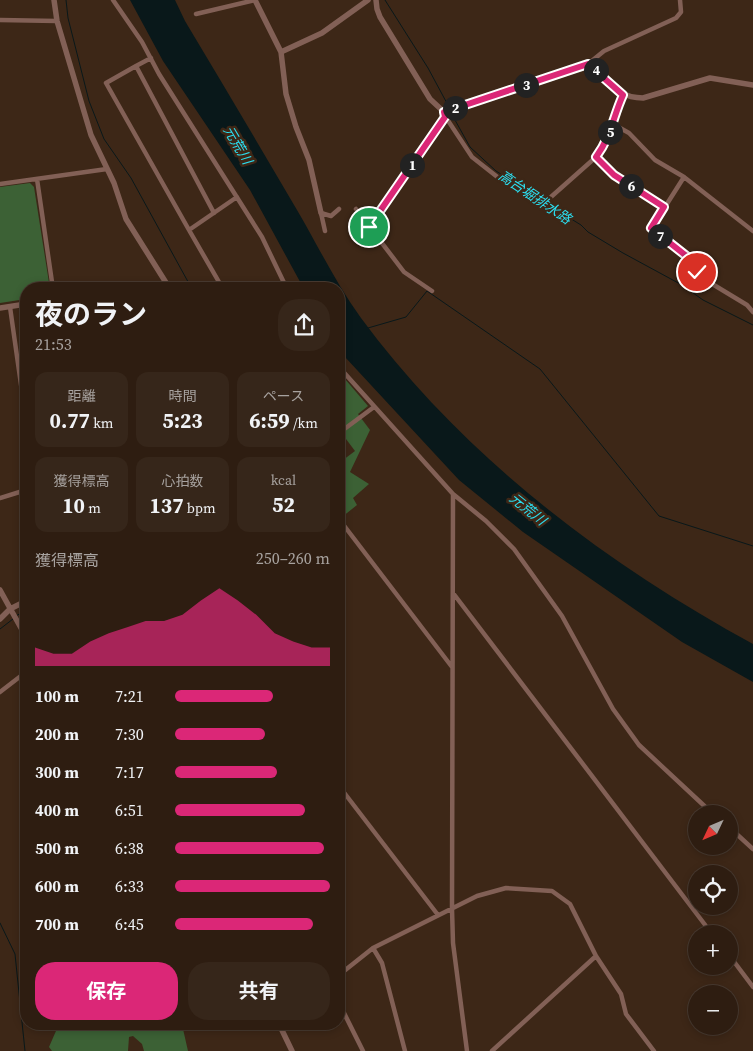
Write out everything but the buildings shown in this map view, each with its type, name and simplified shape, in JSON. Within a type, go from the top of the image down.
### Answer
[{"type":"street","points":[[54,0],[57,20],[91,135],[114,183],[126,219],[165,282]]},
{"type":"street","points":[[113,0],[262,237],[284,282]]},
{"type":"street","points":[[196,14],[255,0],[281,52],[286,94],[309,160],[324,231]]},
{"type":"street","points":[[281,52],[322,34],[368,0]]},
{"type":"street","points":[[376,0],[380,17],[430,99],[444,115],[472,157],[505,183]]},
{"type":"street","points":[[369,227],[444,115],[588,64],[604,50],[676,18],[681,12],[680,0]]},
{"type":"street","points":[[0,20],[57,20]]},
{"type":"street","points":[[151,58],[106,83],[218,282]]},
{"type":"street","points":[[588,64],[623,95],[644,98],[710,78],[753,85]]},
{"type":"street","points":[[136,66],[214,213]]},
{"type":"street","points":[[543,204],[596,157],[607,142],[623,95]]},
{"type":"street","points":[[612,124],[629,134],[655,160],[684,177],[753,231]]},
{"type":"street","points":[[596,157],[614,175],[664,207]]},
{"type":"street","points":[[0,184],[107,169]]},
{"type":"street","points":[[684,177],[651,228],[689,258],[704,279],[747,305],[753,312]]},
{"type":"street","points":[[37,179],[52,282]]},
{"type":"street","points":[[189,230],[237,197]]},
{"type":"street","points":[[321,213],[331,216],[340,209]]},
{"type":"street","points":[[356,210],[404,272],[432,291]]},
{"type":"street","points":[[0,308],[20,305]]},
{"type":"street","points":[[10,307],[20,378]]},
{"type":"street","points":[[345,375],[453,494],[486,521],[514,549],[562,616],[613,709],[639,746],[703,805]]},
{"type":"street","points":[[345,429],[374,407]]},
{"type":"street","points":[[0,498],[20,492]]},
{"type":"street","points":[[453,494],[452,909],[453,943],[467,1051]]},
{"type":"street","points":[[345,527],[452,667]]},
{"type":"street","points":[[0,590],[20,626]]},
{"type":"street","points":[[453,593],[705,925]]},
{"type":"street","points":[[0,619],[10,609],[20,604]]},
{"type":"street","points":[[0,692],[20,677]]},
{"type":"street","points":[[345,794],[438,915]]},
{"type":"street","points":[[738,835],[753,849]]},
{"type":"street","points":[[345,970],[373,948],[476,896],[506,888],[552,891],[570,904],[596,956],[621,994],[626,1014],[654,1051]]},
{"type":"street","points":[[373,948],[382,963],[404,1051]]},
{"type":"street","points":[[492,1051],[596,956]]},
{"type":"street","points":[[738,967],[753,988]]},
{"type":"street","points":[[345,1016],[362,1051]]},
{"type":"street","points":[[282,1030],[292,1051]]},
{"type":"green space","points":[[30,183],[34,187],[49,282],[20,282],[20,300],[0,303],[0,187]]},
{"type":"green space","points":[[345,379],[368,406],[358,414],[370,430],[350,472],[369,484],[353,498],[357,505],[345,515],[345,458],[355,451],[345,438]]},
{"type":"green space","points":[[56,1030],[183,1030],[188,1051],[144,1051],[142,1044],[133,1036],[129,1037],[128,1051],[52,1051],[49,1047]]},
{"type":"water","name":"元荒川","points":[[130,0],[175,0],[185,21],[338,282],[300,282],[250,190],[163,61]]},
{"type":"water","name":"元荒川","points":[[345,294],[361,318],[401,369],[491,461],[539,502],[590,541],[643,578],[753,644],[753,682],[682,642],[523,532],[459,480],[345,357]]},
{"type":"waterway","points":[[66,0],[68,18],[89,101],[104,139],[131,178],[188,282]]},
{"type":"waterway","name":"高台堀排水路","points":[[385,0],[428,68],[449,107]]},
{"type":"waterway","name":"高台堀排水路","points":[[450,111],[470,147],[496,171],[544,201]]},
{"type":"waterway","name":"高台堀排水路","points":[[547,204],[581,225],[588,232],[682,285],[703,300],[753,325]]},
{"type":"waterway","points":[[368,328],[406,317],[427,291],[540,369],[659,516],[753,546]]},
{"type":"waterway","points":[[16,616],[20,614]]},
{"type":"waterway","points":[[0,629],[13,619]]},
{"type":"waterway","points":[[0,923],[15,954],[20,1002]]},
{"type":"waterway","points":[[23,1030],[25,1051]]},
{"type":"route","points":[[369,227],[445,117],[444,112],[588,64],[623,95],[614,114],[607,142],[596,157],[614,175],[664,207],[651,228],[689,258],[697,272]]}]
